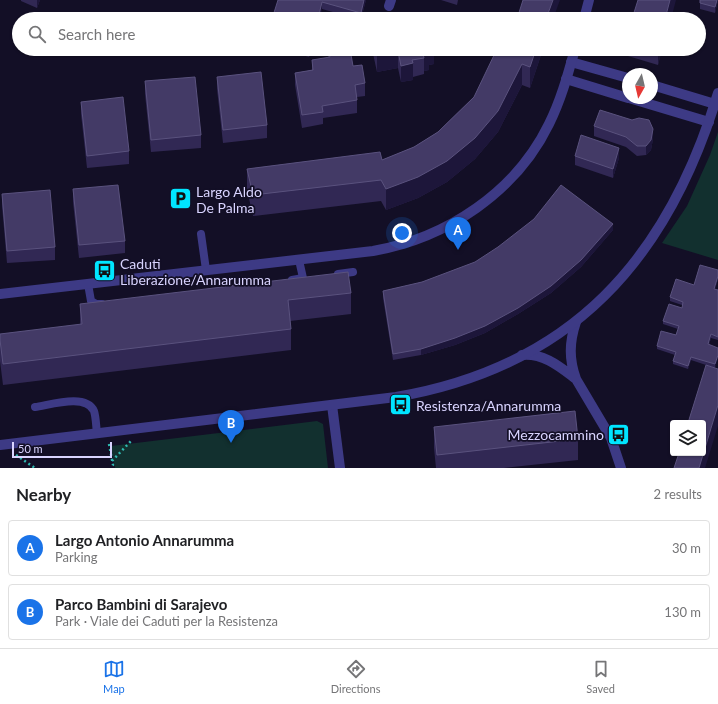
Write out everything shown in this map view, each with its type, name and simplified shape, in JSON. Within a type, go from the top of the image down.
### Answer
[{"type":"street","points":[[586,12],[589,0]]},
{"type":"street","points":[[0,294],[374,251],[404,244],[439,230],[468,214],[503,187],[533,152],[549,124],[573,56]]},
{"type":"street","points":[[571,62],[622,76]]},
{"type":"street","points":[[566,79],[622,96]]},
{"type":"street","points":[[658,87],[715,104]]},
{"type":"street","points":[[0,445],[97,432],[396,397],[441,388],[471,378],[522,355],[544,344],[576,322],[621,279],[659,229],[690,171],[709,122],[718,93]]},
{"type":"street","points":[[649,104],[709,122]]},
{"type":"street","points":[[576,322],[570,354],[576,379],[611,438],[621,468]]},
{"type":"street","points":[[522,355],[535,355],[544,358],[559,366],[576,379]]},
{"type":"street","points":[[332,405],[340,468]]},
{"type":"lane","points":[[201,234],[206,270]]},
{"type":"lane","points":[[287,280],[306,278],[299,260]]},
{"type":"lane","points":[[331,275],[353,272]]},
{"type":"lane","points":[[88,284],[90,298],[93,303],[112,302]]},
{"type":"lane","points":[[35,407],[81,400],[89,404],[94,411],[97,432]]},
{"type":"path","points":[[112,461],[131,442]]},
{"type":"path","points":[[109,444],[112,468]]},
{"type":"path","points":[[16,455],[35,468]]},
{"type":"green space","points":[[718,132],[718,260],[662,243],[687,206],[710,155]]},
{"type":"green space","points":[[317,421],[323,424],[328,468],[115,468],[111,446]]},
{"type":"building","points":[[278,0],[364,0],[361,12],[322,2],[320,12],[274,12]]},
{"type":"building","points":[[523,0],[553,0],[549,12],[519,12]]},
{"type":"building","points":[[638,0],[670,0],[667,12],[634,12]]},
{"type":"building","points":[[700,0],[717,0],[715,7],[700,3]]},
{"type":"building","points":[[351,56],[353,66],[362,65],[365,83],[355,85],[357,100],[322,106],[323,112],[302,115],[295,73],[313,70],[312,60]]},
{"type":"building","points":[[399,56],[424,56],[424,58],[412,60],[413,63],[401,66]]},
{"type":"building","points":[[494,56],[534,56],[530,67],[522,64],[498,111],[475,138],[447,161],[418,177],[386,189],[381,180],[253,195],[247,169],[380,152],[382,160],[414,147],[438,132],[474,97]]},
{"type":"building","points":[[261,72],[267,125],[223,130],[217,77]]},
{"type":"building","points":[[195,77],[201,135],[151,140],[145,81]]},
{"type":"building","points":[[123,97],[129,151],[87,156],[81,102]]},
{"type":"building","points":[[600,110],[632,120],[639,118],[649,120],[653,129],[651,140],[646,146],[637,146],[626,137],[594,126]]},
{"type":"building","points":[[581,135],[619,148],[613,169],[575,156]]},
{"type":"building","points":[[118,185],[125,241],[79,245],[73,189]]},
{"type":"building","points":[[561,185],[613,224],[581,260],[551,286],[518,308],[485,326],[421,349],[393,354],[383,291],[422,282],[475,262],[498,247],[534,219]]},
{"type":"building","points":[[50,190],[55,247],[7,251],[2,194]]},
{"type":"building","points":[[700,265],[718,270],[718,276],[714,289],[718,290],[718,337],[711,334],[708,344],[718,348],[718,355],[715,364],[691,357],[688,366],[673,361],[676,352],[657,346],[661,331],[676,335],[679,326],[663,321],[669,304],[682,308],[683,302],[670,297],[676,279],[694,285]]},
{"type":"building","points":[[348,272],[351,293],[288,300],[291,329],[3,364],[0,334],[82,324],[80,304]]},
{"type":"building","points":[[706,365],[718,369],[718,405],[706,445],[706,420],[689,420]]},
{"type":"building","points":[[575,411],[578,439],[437,455],[434,427]]},
{"type":"building","points":[[678,456],[703,456],[699,468],[674,468]]},
{"type":"place","name":"Largo Aldo De Palma","points":[[181,199]]},
{"type":"place","name":"Largo Antonio Annarumma","points":[[458,250]]},
{"type":"place","name":"Caduti Liberazione/Annarumma","points":[[105,271]]},
{"type":"place","name":"Resistenza/Annarumma","points":[[400,405]]},
{"type":"place","name":"Mezzocammino","points":[[619,434]]},
{"type":"place","name":"Parco Bambini di Sarajevo","points":[[231,443]]}]
